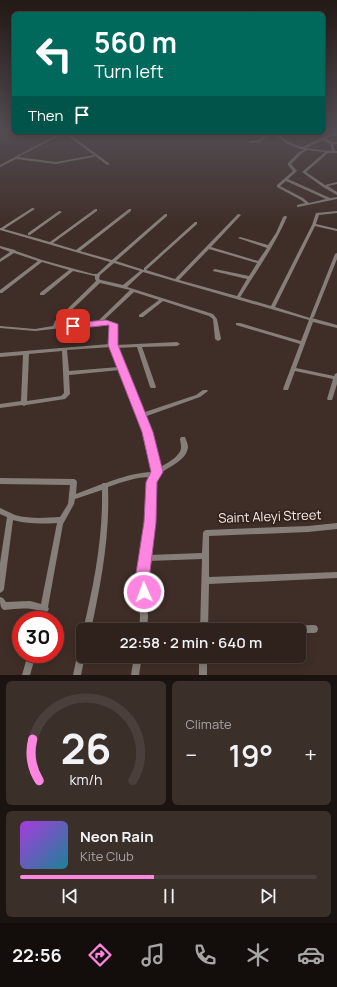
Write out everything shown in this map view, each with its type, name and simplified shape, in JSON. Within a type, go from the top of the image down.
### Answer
[{"type":"street","points":[[290,164],[295,171],[278,186],[302,199],[308,204]]},
{"type":"street","points":[[298,206],[329,199],[337,195],[304,172],[314,164]]},
{"type":"street","points":[[285,179],[329,199]]},
{"type":"street","points":[[324,186],[337,183]]},
{"type":"street","points":[[2,229],[33,209]]},
{"type":"street","points":[[52,242],[96,210]]},
{"type":"street","points":[[78,250],[130,210]]},
{"type":"street","points":[[29,234],[60,212]]},
{"type":"street","points":[[273,306],[314,225],[317,214],[337,212]]},
{"type":"street","points":[[0,248],[14,251],[72,270],[98,275],[166,215]]},
{"type":"street","points":[[177,279],[239,215]]},
{"type":"street","points":[[239,296],[269,247],[285,217]]},
{"type":"street","points":[[124,287],[196,223]]},
{"type":"street","points":[[314,225],[337,230]]},
{"type":"street","points":[[2,229],[29,234],[144,270],[337,326]]},
{"type":"street","points":[[2,229],[52,242]]},
{"type":"street","points":[[240,238],[269,247]]},
{"type":"street","points":[[208,247],[260,262]]},
{"type":"street","points":[[0,261],[14,251]]},
{"type":"street","points":[[286,389],[312,319],[334,267],[337,254]]},
{"type":"street","points":[[0,292],[41,261]]},
{"type":"street","points":[[42,294],[72,270]]},
{"type":"street","points":[[144,270],[230,295],[239,296],[291,313]]},
{"type":"street","points":[[215,270],[250,278]]},
{"type":"street","points":[[98,275],[97,279],[99,281]]},
{"type":"street","points":[[99,281],[124,287],[211,314],[214,319],[218,339]]},
{"type":"street","points":[[55,328],[57,322],[99,281]]},
{"type":"street","points":[[97,324],[133,290]]},
{"type":"street","points":[[141,316],[163,299]]},
{"type":"street","points":[[312,319],[337,323]]},
{"type":"street","points":[[0,327],[26,330],[110,322],[113,324],[113,346],[147,432],[156,473]]},
{"type":"street","points":[[238,324],[303,343]]},
{"type":"street","points":[[0,355],[64,349],[177,344]]},
{"type":"street","points":[[139,346],[153,387]]},
{"type":"street","points":[[0,406],[24,404],[66,396],[64,349]]},
{"type":"street","points":[[24,404],[26,353]]},
{"type":"street","points":[[66,373],[122,368]]},
{"type":"street","points":[[293,369],[337,377],[330,399]]},
{"type":"street","points":[[140,416],[198,396],[206,391]]},
{"type":"street","points":[[143,623],[142,580],[150,522],[152,482],[156,473],[184,453],[186,445],[183,439]]},
{"type":"street","points":[[73,497],[90,492],[105,485],[147,473],[156,473]]},
{"type":"street","points":[[0,480],[74,482],[71,504],[61,520],[44,611]]},
{"type":"street","points":[[88,623],[104,538],[106,516],[105,485]]},
{"type":"street","points":[[0,511],[10,517],[35,522],[61,520]]},
{"type":"street","points":[[0,589],[10,517]]},
{"type":"street","name":"Saint Aleyi Street","points":[[204,623],[204,535],[209,531],[288,530],[337,526]]},
{"type":"street","points":[[145,558],[205,556]]},
{"type":"street","points":[[205,581],[337,575]]},
{"type":"street","points":[[0,601],[4,606],[30,604],[45,608]]},
{"type":"street","points":[[306,629],[314,629]]},
{"type":"street","points":[[26,675],[29,663]]},
{"type":"street","points":[[77,675],[80,663]]},
{"type":"street","points":[[135,675],[137,663]]},
{"type":"street","points":[[203,663],[203,675]]},
{"type":"route","points":[[73,326],[106,322],[113,324],[113,345],[147,432],[153,452],[157,472],[152,482],[151,491],[150,522],[142,580],[144,592]]}]
